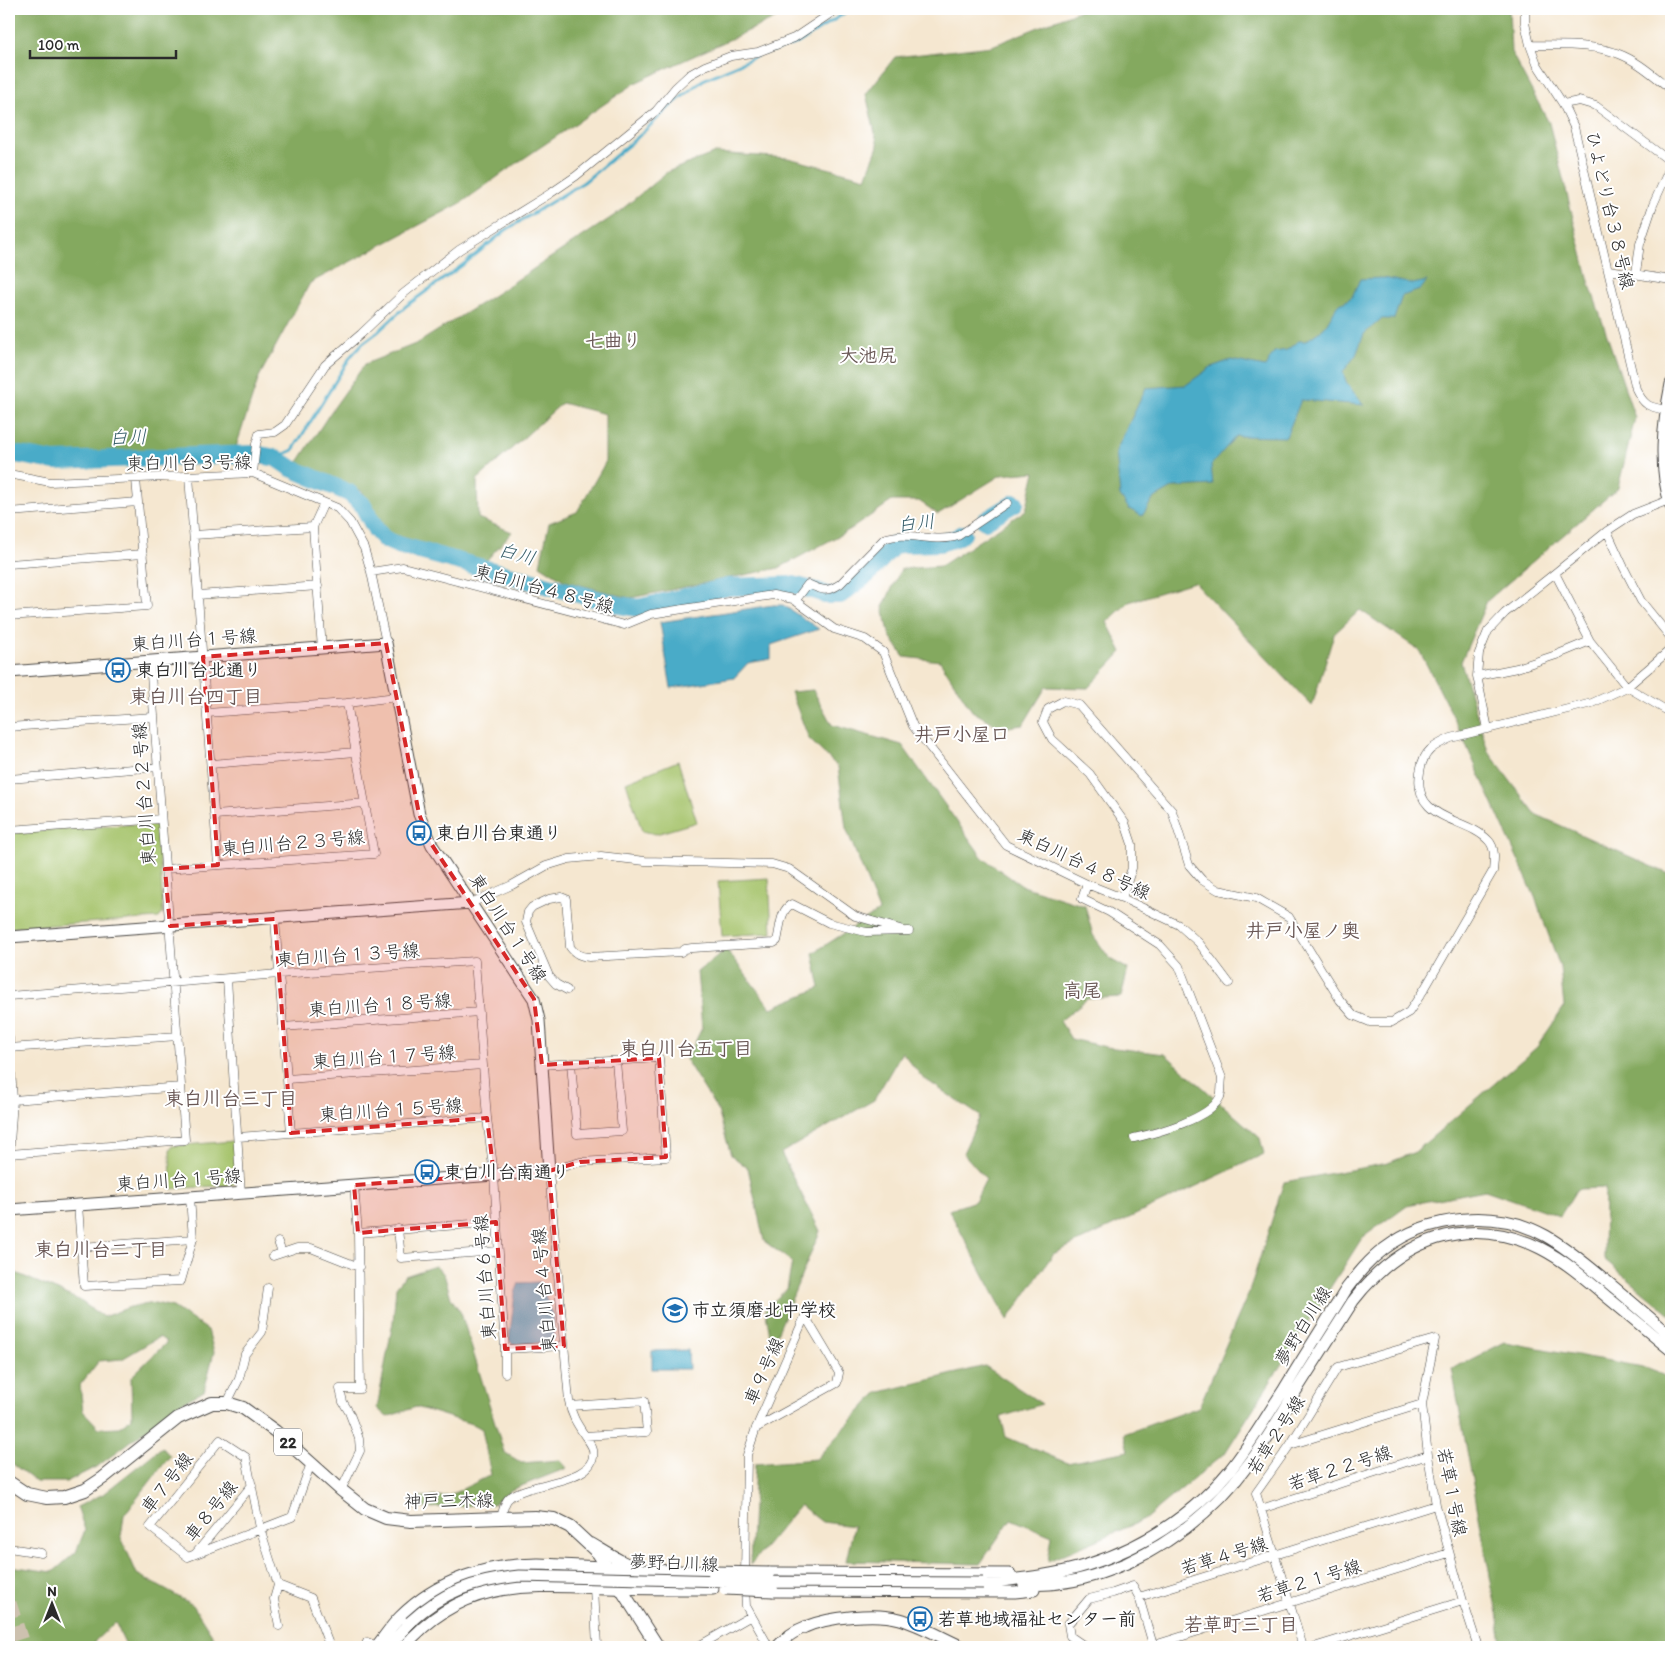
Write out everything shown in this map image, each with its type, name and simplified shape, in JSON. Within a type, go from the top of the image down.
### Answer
[{"type":"main road","points":[[9,1482],[27,1494],[47,1498],[64,1497],[85,1490],[103,1478],[178,1418],[212,1403],[227,1403]]},
{"type":"main road","name":"神戸三木線","points":[[227,1403],[242,1408],[275,1431],[341,1490],[366,1509],[386,1518],[396,1520],[535,1517],[554,1519],[570,1527],[598,1553],[658,1647]]},
{"type":"street","points":[[253,473],[259,434],[275,432],[285,425],[325,365],[403,294],[459,250],[576,176],[656,111],[675,88],[689,75],[705,66],[731,56],[758,52],[794,38],[838,9]]},
{"type":"street","name":"ひよどり台３８号線","points":[[1525,9],[1525,23],[1536,64],[1563,104],[1574,127],[1636,389],[1641,400],[1651,408],[1666,410]]},
{"type":"street","points":[[1530,45],[1595,48],[1619,54],[1640,65],[1671,89]]},
{"type":"street","points":[[1563,104],[1579,101],[1596,106],[1671,163],[1653,205],[1640,244],[1636,273]]},
{"type":"street","points":[[1609,270],[1671,280]]},
{"type":"street","points":[[1488,729],[1477,676],[1480,653],[1488,632],[1505,613],[1607,531],[1633,514],[1670,503],[1662,456],[1666,410],[1671,384]]},
{"type":"street","name":"東白川台３号線","points":[[9,474],[50,482],[253,473],[337,508],[350,522],[364,548],[386,643]]},
{"type":"street","points":[[189,476],[218,865]]},
{"type":"street","points":[[9,616],[147,606],[136,479]]},
{"type":"street","points":[[9,512],[138,502]]},
{"type":"street","points":[[322,648],[313,527],[324,503]]},
{"type":"street","points":[[795,601],[808,584],[821,590],[833,589],[884,538],[893,535],[953,538],[1007,503]]},
{"type":"street","points":[[194,535],[313,527]]},
{"type":"street","points":[[1607,531],[1641,601],[1671,638]]},
{"type":"street","points":[[9,564],[143,554]]},
{"type":"street","name":"東白川台４８号線","points":[[371,572],[403,567],[624,625],[651,614],[773,595],[795,601],[834,629],[865,639],[883,652],[912,726],[1006,845],[1179,925],[1200,943],[1229,984]]},
{"type":"street","points":[[1555,573],[1590,641],[1627,687],[1671,714]]},
{"type":"street","points":[[198,595],[318,586]]},
{"type":"street","points":[[1477,676],[1517,668],[1590,641]]},
{"type":"street","name":"東白川台１号線","points":[[9,672],[386,643],[419,814],[424,828],[432,846],[534,999],[539,1020],[549,1171],[9,1210]]},
{"type":"street","points":[[1122,898],[1132,868],[1132,844],[1125,823],[1090,774],[1052,739],[1043,722],[1048,709],[1063,701],[1079,705],[1172,811],[1189,865],[1202,880],[1218,890],[1256,898],[1289,917],[1340,1000],[1353,1015],[1370,1022],[1392,1022],[1409,1012],[1425,988],[1493,870],[1495,856],[1491,843],[1480,833],[1438,815],[1424,800],[1418,782],[1421,763],[1431,747],[1451,738],[1592,703],[1627,687],[1671,649]]},
{"type":"street","name":"東白川台２２号線","points":[[9,1156],[185,1140],[150,661]]},
{"type":"street","points":[[207,713],[347,703],[396,697]]},
{"type":"street","name":"東白川台２３号線","points":[[165,869],[374,854],[347,703]]},
{"type":"street","points":[[9,727],[153,717]]},
{"type":"street","points":[[211,764],[356,752]]},
{"type":"street","points":[[9,779],[157,767]]},
{"type":"street","points":[[215,815],[365,803]]},
{"type":"street","points":[[9,830],[161,818]]},
{"type":"street","points":[[9,937],[275,919],[471,903],[512,885],[546,866],[569,859],[601,856],[645,861],[772,864],[789,869],[855,916],[909,932],[866,932],[829,923],[792,904],[787,906],[784,911],[777,941],[774,943],[692,948],[681,952],[589,957],[579,956],[570,947],[566,899],[561,897],[549,899],[532,907],[528,912],[526,922],[549,976],[556,984],[568,990]]},
{"type":"street","points":[[1087,884],[1082,899],[1109,912],[1160,945],[1179,966],[1222,1078],[1221,1096],[1210,1110],[1167,1130],[1134,1138]]},
{"type":"street","points":[[275,919],[291,1133]]},
{"type":"street","name":"東白川台１３号線","points":[[9,996],[279,974],[475,961],[487,1118],[494,1175]]},
{"type":"street","points":[[227,979],[242,1194]]},
{"type":"street","name":"東白川台１８号線","points":[[283,1027],[479,1012]]},
{"type":"street","points":[[9,1048],[178,1036]]},
{"type":"street","points":[[9,1038],[13,1100],[9,1156]]},
{"type":"street","points":[[542,1064],[659,1058],[666,1156],[580,1162],[549,1171]]},
{"type":"street","points":[[571,1063],[577,1134],[622,1131],[616,1061]]},
{"type":"street","name":"東白川台１７号線","points":[[287,1079],[483,1065]]},
{"type":"street","points":[[13,1100],[181,1088]]},
{"type":"street","name":"東白川台１５号線","points":[[238,1137],[487,1118]]},
{"type":"street","name":"東白川台４号線","points":[[501,1517],[507,1500],[516,1492],[571,1478],[584,1471],[592,1460],[593,1449],[572,1416],[570,1406],[549,1171]]},
{"type":"street","name":"東白川台６号線","points":[[494,1175],[505,1349],[564,1346]]},
{"type":"street","points":[[341,1490],[360,1451],[356,1430],[343,1402],[340,1389],[360,1389],[358,1233],[354,1185]]},
{"type":"street","points":[[78,1205],[84,1286],[181,1280],[193,1239],[190,1197]]},
{"type":"street","name":"夢野白川線","points":[[983,1583],[1049,1575],[1114,1556],[1171,1525],[1194,1507],[1211,1492],[1243,1453],[1347,1288],[1364,1267],[1384,1248],[1430,1225],[1453,1220],[1489,1219],[1525,1226],[1545,1235],[1581,1260],[1671,1336]]},
{"type":"street","points":[[358,1233],[496,1222]]},
{"type":"street","points":[[398,1229],[401,1258],[498,1251]]},
{"type":"street","name":"夢野白川線","points":[[381,1647],[439,1599],[461,1588],[488,1580],[519,1576],[1019,1585],[1058,1583],[1102,1572],[1142,1556],[1172,1538],[1209,1510],[1252,1460],[1361,1290],[1382,1268],[1396,1257],[1416,1246],[1443,1236],[1470,1233],[1510,1237],[1541,1249],[1566,1264],[1671,1350]]},
{"type":"street","points":[[81,1247],[193,1239]]},
{"type":"street","points":[[278,1242],[282,1253]]},
{"type":"street","points":[[273,1256],[297,1248],[311,1248],[359,1267]]},
{"type":"street","points":[[227,1403],[239,1379],[246,1354],[262,1332],[268,1288]]},
{"type":"street","name":"車９号線","points":[[756,1428],[837,1383],[839,1373],[805,1316],[756,1428],[747,1455],[744,1571],[746,1606],[770,1647]]},
{"type":"street","name":"若草１号線","points":[[1435,1339],[1422,1404],[1428,1455],[1436,1505],[1478,1647]]},
{"type":"street","name":"若草２号線","points":[[1304,1647],[1256,1493],[1290,1445],[1338,1367],[1435,1339]]},
{"type":"street","points":[[505,1349],[505,1373]]},
{"type":"street","points":[[570,1406],[644,1401],[647,1432],[586,1436]]},
{"type":"street","points":[[1290,1445],[1422,1404]]},
{"type":"street","name":"車７号線","points":[[194,1555],[188,1557],[150,1526],[220,1440],[246,1458],[260,1528],[278,1585]]},
{"type":"street","name":"若草２２号線","points":[[1261,1509],[1428,1455]]},
{"type":"street","points":[[194,1555],[260,1528],[292,1518],[311,1462]]},
{"type":"street","name":"車８号線","points":[[194,1555],[252,1485]]},
{"type":"street","name":"若草４号線","points":[[1139,1597],[1436,1505]]},
{"type":"street","points":[[580,1536],[615,1558],[644,1570],[1049,1575]]},
{"type":"street","points":[[9,1548],[41,1553]]},
{"type":"street","name":"若草２１号線","points":[[1151,1646],[1449,1553]]},
{"type":"street","points":[[365,1647],[368,1642],[381,1647],[398,1618],[418,1600],[438,1588],[480,1571],[505,1566],[538,1564],[607,1568],[633,1567]]},
{"type":"street","points":[[404,1647],[434,1617],[453,1605],[482,1593],[525,1587],[1015,1592],[1058,1583]]},
{"type":"street","points":[[279,1626],[274,1599],[278,1585],[311,1598],[330,1647]]},
{"type":"street","points":[[1086,1647],[1070,1636],[1068,1624],[1089,1599],[1133,1586],[1139,1597],[1151,1646]]},
{"type":"street","points":[[594,1587],[597,1647]]},
{"type":"street","points":[[1314,1647],[1463,1601]]},
{"type":"street","points":[[777,1647],[791,1634],[805,1627],[823,1622],[869,1615],[902,1619],[963,1647]]},
{"type":"street","points":[[697,1647],[752,1616]]},
{"type":"highlighted area","points":[[386,643],[419,814],[432,845],[534,999],[542,1065],[659,1058],[666,1157],[580,1162],[549,1171],[564,1346],[505,1349],[496,1222],[358,1233],[354,1185],[494,1175],[487,1118],[291,1133],[275,919],[170,926],[165,869],[218,865],[203,657]]},
{"type":"green space","points":[[9,9],[796,9],[637,82],[461,203],[310,283],[259,377],[236,447],[49,457],[9,449]]},
{"type":"green space","points":[[1083,9],[1509,9],[1511,52],[1549,123],[1590,285],[1635,418],[1618,488],[1487,601],[1461,662],[1488,751],[1535,814],[1671,875],[1671,1315],[1604,1259],[1605,1188],[1577,1189],[1560,1216],[1485,1190],[1407,1205],[1362,1238],[1225,1453],[1144,1520],[1048,1561],[1052,1536],[1011,1519],[980,1564],[846,1561],[854,1526],[822,1522],[800,1505],[750,1565],[755,1464],[816,1459],[877,1393],[985,1366],[1042,1404],[1001,1417],[1006,1437],[1067,1463],[1128,1451],[1124,1434],[1199,1407],[1249,1292],[1284,1182],[1388,1163],[1415,1152],[1537,1047],[1564,1007],[1560,967],[1535,897],[1452,714],[1419,650],[1360,610],[1334,634],[1312,706],[1194,582],[1129,602],[1107,622],[1122,652],[1088,688],[1046,687],[1023,725],[1001,728],[972,711],[940,661],[904,657],[890,636],[883,607],[901,569],[941,566],[1026,510],[1035,472],[1001,475],[938,514],[919,501],[892,501],[851,529],[779,568],[630,598],[565,581],[540,565],[549,523],[577,512],[605,463],[605,414],[562,403],[477,480],[478,518],[512,532],[485,562],[388,533],[362,491],[320,475],[298,462],[365,364],[418,343],[494,295],[615,215],[667,172],[715,153],[788,158],[866,178],[878,146],[866,94],[895,57],[992,46]]},
{"type":"green space","points":[[813,690],[832,725],[902,745],[983,858],[1022,886],[1085,906],[1093,935],[1110,959],[1128,969],[1121,997],[1087,999],[1060,1021],[1071,1039],[1106,1047],[1165,1054],[1260,1138],[1264,1154],[1053,1254],[1008,1320],[949,1210],[975,1201],[986,1179],[963,1153],[980,1116],[922,1077],[902,1052],[874,1100],[781,1153],[820,1231],[772,1346],[765,1309],[787,1289],[792,1262],[764,1241],[748,1168],[731,1155],[718,1111],[686,1060],[702,1028],[697,972],[726,949],[771,1008],[820,988],[813,953],[879,911],[846,828],[838,767],[809,739],[791,692]]},
{"type":"green space","points":[[678,761],[697,822],[656,834],[642,831],[626,782]]},
{"type":"green space","points":[[152,823],[158,828],[163,913],[159,918],[9,928],[9,833]]},
{"type":"green space","points":[[769,878],[772,933],[722,936],[718,881]]},
{"type":"green space","points":[[234,1141],[237,1181],[232,1185],[171,1189],[170,1150],[172,1146]]},
{"type":"green space","points":[[435,1266],[444,1274],[451,1298],[461,1313],[504,1452],[522,1463],[560,1460],[567,1468],[511,1490],[493,1504],[412,1509],[418,1497],[448,1496],[491,1475],[482,1429],[475,1425],[416,1407],[387,1417],[377,1408],[393,1322],[396,1287],[405,1276]]},
{"type":"green space","points":[[9,1270],[79,1300],[103,1317],[130,1307],[155,1303],[173,1307],[208,1330],[214,1352],[204,1391],[183,1402],[98,1466],[66,1482],[36,1482],[9,1461]],"holes":[[[159,1337],[167,1342],[131,1377],[132,1418],[119,1427],[99,1428],[83,1411],[80,1385],[99,1361],[122,1359]]]},
{"type":"green space","points":[[1505,1342],[1643,1367],[1671,1378],[1671,1647],[1503,1647],[1452,1369]]},
{"type":"green space","points":[[162,1447],[170,1456],[124,1515],[121,1537],[137,1574],[193,1605],[220,1647],[127,1647],[115,1622],[95,1641],[93,1647],[9,1647],[9,1566],[53,1572],[76,1552],[85,1530],[77,1507],[103,1494]]},
{"type":"water","points":[[1384,278],[1413,284],[1427,281],[1420,290],[1402,296],[1394,319],[1381,319],[1364,334],[1356,355],[1343,372],[1347,384],[1364,405],[1301,400],[1286,437],[1236,436],[1211,465],[1213,485],[1174,487],[1153,499],[1142,516],[1129,509],[1120,496],[1116,451],[1146,388],[1186,385],[1211,367],[1231,360],[1265,367],[1274,352],[1287,350],[1298,341],[1306,341],[1324,328],[1337,306],[1352,297],[1360,279]]},
{"type":"water","points":[[783,605],[819,629],[771,645],[771,659],[748,663],[734,678],[671,688],[660,622]]},
{"type":"water","points":[[540,1282],[553,1316],[555,1338],[551,1342],[513,1345],[509,1340],[515,1293],[519,1283]]},
{"type":"water","points":[[688,1350],[689,1369],[652,1369],[652,1351]]},
{"type":"waterway","points":[[765,53],[798,43],[851,9]]},
{"type":"waterway","points":[[276,458],[293,450],[351,356],[363,343],[406,306],[464,264],[506,230],[584,182],[703,80],[757,56]]},
{"type":"waterway","name":"白川","points":[[9,453],[54,461],[255,454],[276,458],[291,468],[349,493],[362,504],[376,530],[384,539],[398,545],[619,605],[638,608],[728,587],[793,585],[825,595],[840,595],[868,574],[894,545],[940,543],[963,534]]},
{"type":"waterway","name":"白川","points":[[985,521],[1015,503]]},
{"type":"tunnel","points":[[9,1603],[23,1647]]},
{"type":"place","name":"東白川台北通り","points":[[118,670]]},
{"type":"place","name":"東白川台東通り","points":[[419,833]]},
{"type":"place","name":"東白川台南通り","points":[[427,1172]]},
{"type":"place","name":"市立須磨北中学校","points":[[675,1310]]},
{"type":"place","name":"若草地域福祉センター前","points":[[920,1619]]},
{"type":"district","name":"七曲り","points":[[613,340]]},
{"type":"district","name":"大池尻","points":[[868,355]]},
{"type":"district","name":"東白川台四丁目","points":[[196,696]]},
{"type":"district","name":"井戸小屋口","points":[[962,734]]},
{"type":"district","name":"井戸小屋ノ奥","points":[[1303,930]]},
{"type":"district","name":"高尾","points":[[1082,990]]},
{"type":"district","name":"東白川台五丁目","points":[[686,1048]]},
{"type":"district","name":"東白川台三丁目","points":[[231,1098]]},
{"type":"district","name":"東白川台二丁目","points":[[101,1249]]},
{"type":"district","name":"若草町三丁目","points":[[1241,1624]]}]
